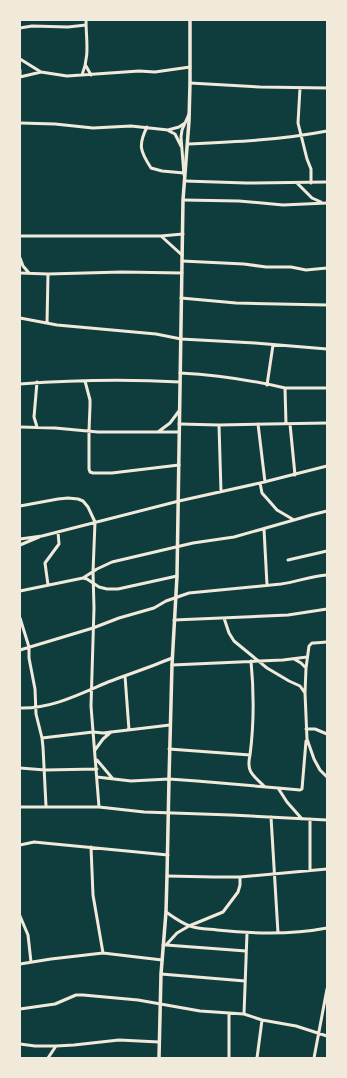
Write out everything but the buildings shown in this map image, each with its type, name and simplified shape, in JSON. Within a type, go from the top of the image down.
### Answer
[{"type":"street","points":[[82,75],[86,66],[88,47],[86,20]]},
{"type":"street","points":[[159,1058],[161,974],[165,945],[168,856],[168,779],[172,658],[177,576],[183,200],[188,144],[190,20]]},
{"type":"street","points":[[20,28],[32,26],[86,25]]},
{"type":"street","points":[[20,59],[42,72]]},
{"type":"street","points":[[86,66],[91,75]]},
{"type":"street","points":[[20,70],[20,76],[42,72],[67,76],[139,71],[155,72],[190,68]]},
{"type":"street","points":[[190,83],[260,87],[327,88]]},
{"type":"street","points":[[300,88],[298,123],[307,160],[311,169],[311,182]]},
{"type":"street","points":[[185,180],[181,146],[182,130],[189,112]]},
{"type":"street","points":[[20,123],[93,128],[131,126],[168,130],[180,127],[185,123]]},
{"type":"street","points":[[147,128],[141,147],[143,154],[151,168],[162,171],[184,173]]},
{"type":"street","points":[[168,130],[175,134],[181,146]]},
{"type":"street","points":[[188,144],[242,141],[327,131]]},
{"type":"street","points":[[185,180],[296,183],[327,182]]},
{"type":"street","points":[[296,183],[312,198],[327,203]]},
{"type":"street","points":[[183,200],[295,205],[322,202]]},
{"type":"street","points":[[20,236],[161,236],[183,234]]},
{"type":"street","points":[[161,236],[182,255]]},
{"type":"street","points":[[20,258],[23,266],[29,273]]},
{"type":"street","points":[[182,261],[244,264],[266,268],[291,267],[306,270],[327,268]]},
{"type":"street","points":[[20,273],[182,273]]},
{"type":"street","points":[[47,323],[48,274]]},
{"type":"street","points":[[181,298],[242,303],[327,305]]},
{"type":"street","points":[[20,318],[71,326],[156,334],[181,339],[327,349]]},
{"type":"street","points":[[267,385],[273,345]]},
{"type":"street","points":[[180,373],[228,377],[285,388],[327,388]]},
{"type":"street","points":[[20,384],[37,382],[132,380],[180,382]]},
{"type":"street","points":[[85,381],[90,400],[90,472],[112,474],[179,465]]},
{"type":"street","points":[[36,427],[34,417],[37,382]]},
{"type":"street","points":[[285,388],[295,475]]},
{"type":"street","points":[[158,432],[170,423],[179,411]]},
{"type":"street","points":[[179,424],[219,425],[327,423]]},
{"type":"street","points":[[258,424],[265,482]]},
{"type":"street","points":[[219,425],[221,492]]},
{"type":"street","points":[[20,427],[114,432],[179,432]]},
{"type":"street","points":[[20,539],[42,536],[179,501],[295,475],[327,466]]},
{"type":"street","points":[[260,483],[262,493],[277,510],[294,520]]},
{"type":"street","points":[[20,506],[58,499],[78,499],[88,507],[95,522],[92,572],[94,628],[91,706],[99,807]]},
{"type":"street","points":[[20,591],[83,578],[112,562],[177,547],[234,537],[327,511]]},
{"type":"street","points":[[264,529],[267,585]]},
{"type":"street","points":[[48,585],[45,563],[58,544],[58,532]]},
{"type":"street","points":[[20,545],[42,536]]},
{"type":"street","points":[[288,560],[327,551]]},
{"type":"street","points":[[20,650],[154,608],[176,597],[189,593],[293,582],[306,578],[327,575]]},
{"type":"street","points":[[83,578],[102,589],[118,589],[177,576]]},
{"type":"street","points":[[174,620],[288,615],[327,609]]},
{"type":"street","points":[[20,618],[29,647],[29,658],[35,689],[35,708],[42,738],[46,806]]},
{"type":"street","points":[[224,618],[229,633],[234,641],[262,664],[278,675],[300,686],[305,692]]},
{"type":"street","points":[[97,777],[131,781],[168,779],[210,781],[300,790],[302,788],[306,739],[305,692],[309,646],[312,643],[327,642]]},
{"type":"street","points":[[20,708],[35,708],[66,700],[172,658]]},
{"type":"street","points":[[292,658],[301,662],[306,668]]},
{"type":"street","points":[[172,665],[307,658]]},
{"type":"street","points":[[251,661],[253,690],[252,732],[248,761],[249,768],[254,776],[264,786]]},
{"type":"street","points":[[125,676],[129,730]]},
{"type":"street","points":[[42,738],[170,725]]},
{"type":"street","points":[[306,729],[315,729],[327,734]]},
{"type":"street","points":[[95,750],[103,739],[111,732]]},
{"type":"street","points":[[306,739],[320,770],[327,777]]},
{"type":"street","points":[[169,749],[250,755]]},
{"type":"street","points":[[96,760],[112,779]]},
{"type":"street","points":[[20,768],[45,770],[97,769]]},
{"type":"street","points":[[278,788],[287,802],[302,819]]},
{"type":"street","points":[[20,807],[99,807],[144,812],[327,820]]},
{"type":"street","points":[[271,817],[278,933]]},
{"type":"street","points":[[310,819],[310,870]]},
{"type":"street","points":[[20,845],[34,842],[168,856]]},
{"type":"street","points":[[91,847],[93,895],[103,953]]},
{"type":"street","points":[[167,876],[240,877],[327,869]]},
{"type":"street","points":[[165,945],[189,926],[223,912],[238,892],[240,877]]},
{"type":"street","points":[[166,912],[189,926],[247,933],[278,933],[327,928]]},
{"type":"street","points":[[20,916],[28,935],[31,962]]},
{"type":"street","points":[[244,1014],[247,933]]},
{"type":"street","points":[[165,945],[246,951]]},
{"type":"street","points":[[20,964],[103,953],[162,960]]},
{"type":"street","points":[[161,974],[245,981]]},
{"type":"street","points":[[314,1058],[327,990]]},
{"type":"street","points":[[20,1009],[55,1004],[76,995],[83,995],[160,1003],[183,1008],[229,1014],[244,1014],[262,1020],[296,1026],[327,1036]]},
{"type":"street","points":[[229,1014],[229,1058]]},
{"type":"street","points":[[257,1058],[262,1020]]},
{"type":"street","points":[[20,1044],[56,1046],[119,1040],[159,1042]]},
{"type":"street","points":[[48,1058],[56,1046]]}]
